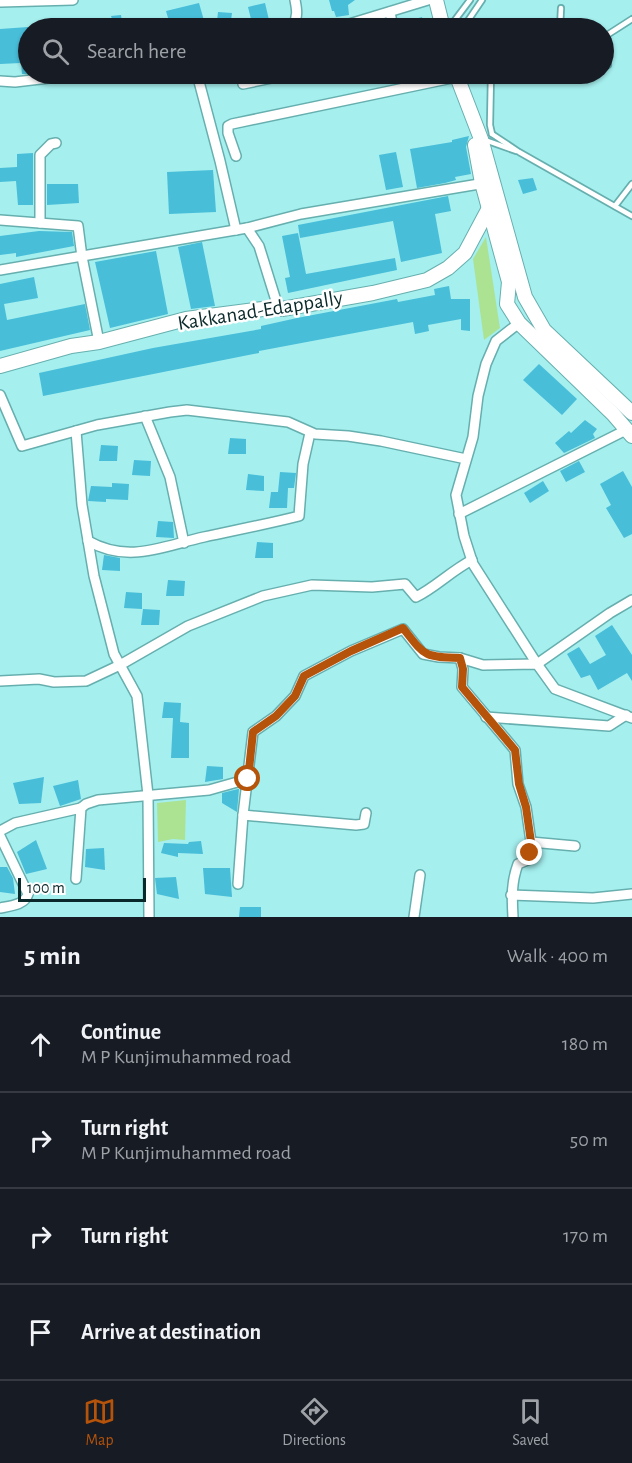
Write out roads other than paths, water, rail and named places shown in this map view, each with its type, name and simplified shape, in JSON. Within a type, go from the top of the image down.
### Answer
[{"type":"main road","points":[[436,0],[440,18]]},
{"type":"main road","points":[[460,84],[474,121],[471,127],[482,138],[489,208],[509,282],[507,304],[519,323],[576,377],[629,433]]},
{"type":"main road","points":[[488,183],[525,297],[544,330],[632,413]]},
{"type":"main road","name":"Kakkanad-Edappally","points":[[0,366],[71,346],[99,342],[186,319],[278,307],[282,309],[373,293],[427,280],[448,268],[465,252],[489,208]]},
{"type":"street","points":[[0,2],[73,0]]},
{"type":"street","points":[[295,0],[297,18]]},
{"type":"street","points":[[370,18],[428,0]]},
{"type":"street","points":[[390,12],[391,18]]},
{"type":"street","points":[[0,81],[18,82]]},
{"type":"street","points":[[200,84],[236,230]]},
{"type":"street","points":[[236,156],[228,133],[228,126],[232,124],[415,84]]},
{"type":"street","points":[[40,223],[40,155],[51,144],[56,143]]},
{"type":"street","points":[[0,270],[247,228],[302,214],[488,183]]},
{"type":"street","points":[[0,220],[78,226],[99,342]]},
{"type":"street","points":[[247,228],[259,246],[278,307]]},
{"type":"street","points":[[519,323],[496,341],[486,364],[478,396],[473,437],[456,495],[464,536],[472,560],[537,664],[555,688],[629,716]]},
{"type":"street","points":[[0,395],[22,446],[145,416],[170,412],[204,411],[288,422],[310,433],[381,441],[466,459]]},
{"type":"street","points":[[145,416],[170,477],[184,543]]},
{"type":"street","points":[[76,431],[82,505],[93,576],[114,654],[137,696],[148,795],[149,917]]},
{"type":"street","points":[[88,541],[102,549],[152,552],[299,516],[303,464],[310,433]]},
{"type":"street","points":[[459,514],[629,433]]},
{"type":"street","points":[[0,681],[39,679],[54,682],[87,681],[188,626],[263,596],[312,585],[372,587],[405,584],[416,597],[431,590],[447,575],[472,560]]},
{"type":"street","points":[[238,884],[243,815],[253,732],[276,716],[295,696],[304,676],[351,651],[403,628],[423,654],[460,658],[483,664],[537,664],[632,600]]},
{"type":"street","points":[[460,658],[463,669],[462,687],[515,750],[519,784],[526,807],[531,842],[530,859],[518,864],[516,870],[511,895],[513,917]]},
{"type":"street","points":[[486,717],[609,726],[629,716]]},
{"type":"street","points":[[0,831],[15,823],[81,808],[98,800],[209,790],[248,779]]},
{"type":"street","points":[[76,879],[81,808]]},
{"type":"street","points":[[243,815],[356,825],[364,824],[366,813]]},
{"type":"street","points":[[0,837],[28,894],[26,900],[21,903],[0,908]]},
{"type":"street","points":[[531,842],[575,846]]},
{"type":"street","points":[[414,917],[420,875]]},
{"type":"street","points":[[511,895],[593,898],[632,894]]},
{"type":"lane","points":[[456,18],[470,0]]},
{"type":"lane","points":[[470,18],[483,0]]},
{"type":"lane","points":[[560,18],[561,8]]},
{"type":"lane","points":[[614,30],[632,19]]},
{"type":"lane","points":[[482,138],[490,125],[491,84]]},
{"type":"lane","points":[[482,138],[519,152],[632,216]]},
{"type":"lane","points":[[482,138],[519,152]]},
{"type":"lane","points":[[615,206],[632,184]]}]
